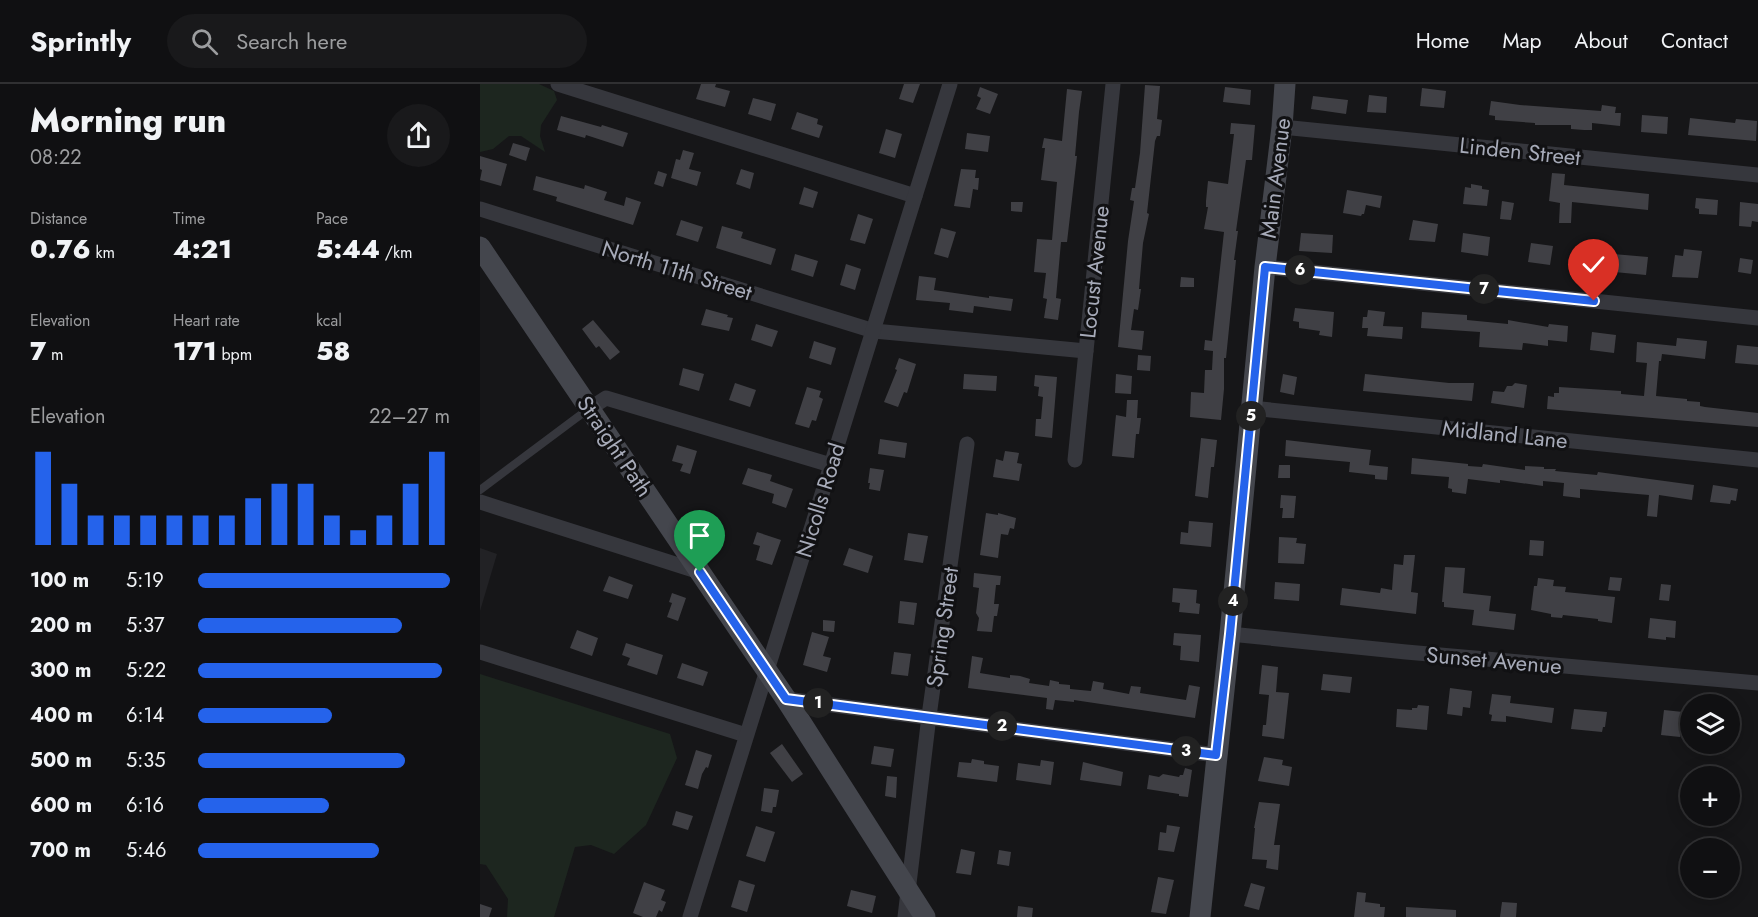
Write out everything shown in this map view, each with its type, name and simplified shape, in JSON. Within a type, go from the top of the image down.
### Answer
[{"type":"street","points":[[558,84],[915,196]]},
{"type":"street","name":"Nicolls Road","points":[[690,917],[950,84]]},
{"type":"street","name":"Locust Avenue","points":[[1076,460],[1113,84]]},
{"type":"street","name":"Main Avenue","points":[[1200,917],[1285,84]]},
{"type":"street","name":"Linden Street","points":[[1282,127],[1758,175]]},
{"type":"street","name":"North 11th Street","points":[[480,208],[874,331],[1086,351]]},
{"type":"street","name":"Straight Path","points":[[480,247],[786,699],[925,917]]},
{"type":"street","points":[[1265,267],[1758,318]]},
{"type":"street","points":[[590,409],[606,398],[831,465]]},
{"type":"street","name":"Midland Lane","points":[[1251,408],[1758,460]]},
{"type":"street","name":"Spring Street","points":[[905,917],[929,716],[967,444]]},
{"type":"street","points":[[480,502],[700,572]]},
{"type":"street","name":"Sunset Avenue","points":[[1230,634],[1758,683]]},
{"type":"street","points":[[480,652],[746,735]]},
{"type":"street","points":[[786,699],[1216,755]]},
{"type":"lane","points":[[480,490],[590,409]]},
{"type":"shaded area","points":[[480,84],[539,84],[554,91],[557,100],[541,125],[540,136],[545,152],[521,136],[509,136],[493,149],[480,152]]},
{"type":"shaded area","points":[[480,548],[497,554],[480,611]]},
{"type":"shaded area","points":[[480,674],[670,734],[677,758],[646,825],[614,854],[591,845],[575,847],[554,917],[507,917],[508,899],[486,865],[480,864]]},
{"type":"building","points":[[701,84],[716,84],[715,87],[730,91],[725,107],[696,99]]},
{"type":"building","points":[[904,84],[920,84],[913,103],[899,99]]},
{"type":"building","points":[[1145,85],[1160,86],[1157,119],[1162,120],[1160,136],[1157,136],[1155,141],[1138,310],[1134,309],[1131,330],[1144,331],[1142,350],[1118,347],[1134,201],[1130,200],[1132,188],[1135,188],[1140,153]]},
{"type":"building","points":[[980,87],[998,94],[990,114],[976,109],[981,98],[977,96]]},
{"type":"building","points":[[1225,87],[1251,90],[1250,105],[1223,102]]},
{"type":"building","points":[[1422,88],[1446,91],[1444,108],[1420,106]]},
{"type":"building","points":[[1067,89],[1082,91],[1067,242],[1061,242],[1056,298],[1061,299],[1058,320],[1044,318],[1047,299],[1043,298],[1046,273],[1034,272],[1037,239],[1052,240],[1057,182],[1041,180],[1045,148],[1042,148],[1044,138],[1062,141]]},
{"type":"building","points":[[1369,95],[1387,97],[1386,113],[1367,112]]},
{"type":"building","points":[[1313,96],[1348,100],[1346,114],[1311,109]]},
{"type":"building","points":[[753,98],[776,104],[771,121],[748,114]]},
{"type":"building","points":[[1491,101],[1601,111],[1602,105],[1616,107],[1615,113],[1621,113],[1620,126],[1592,123],[1592,130],[1584,130],[1571,129],[1571,125],[1535,125],[1535,123],[1495,120],[1495,116],[1489,115]]},
{"type":"building","points":[[797,112],[818,119],[817,124],[823,126],[819,138],[791,129]]},
{"type":"building","points":[[1642,115],[1668,117],[1667,134],[1641,132]]},
{"type":"building","points":[[561,116],[628,133],[623,147],[586,135],[585,138],[557,130]]},
{"type":"building","points":[[1690,118],[1735,123],[1736,119],[1757,121],[1756,141],[1688,135]]},
{"type":"building","points":[[1231,123],[1255,125],[1252,160],[1246,160],[1236,231],[1238,231],[1234,260],[1236,260],[1226,358],[1224,358],[1221,420],[1190,417],[1191,392],[1204,393],[1205,370],[1212,370],[1213,351],[1204,350],[1205,340],[1212,341],[1224,232],[1204,229],[1208,207],[1206,207],[1206,201],[1208,181],[1228,184],[1234,134],[1230,134]]},
{"type":"building","points":[[886,129],[902,134],[895,158],[879,153]]},
{"type":"building","points":[[967,133],[990,136],[988,152],[965,149]]},
{"type":"building","points":[[513,143],[530,148],[526,161],[509,155]]},
{"type":"building","points":[[683,150],[694,153],[689,169],[701,172],[697,186],[671,178],[676,159],[680,160]]},
{"type":"building","points":[[480,156],[507,164],[501,186],[480,180],[482,170],[480,169]]},
{"type":"building","points":[[741,169],[754,173],[750,189],[736,184]]},
{"type":"building","points":[[961,169],[976,170],[975,178],[979,178],[978,190],[973,189],[970,208],[954,206]]},
{"type":"building","points":[[658,171],[667,174],[663,187],[654,184]]},
{"type":"building","points":[[1552,173],[1565,174],[1564,185],[1649,194],[1648,210],[1572,202],[1571,223],[1559,223],[1560,203],[1549,201]]},
{"type":"building","points":[[536,176],[584,189],[585,185],[607,192],[604,200],[624,206],[626,197],[641,202],[633,225],[556,201],[557,197],[533,190]]},
{"type":"building","points":[[1471,184],[1489,190],[1487,206],[1463,204],[1465,187],[1471,188]]},
{"type":"building","points":[[804,187],[818,192],[813,208],[799,204]]},
{"type":"building","points":[[1347,190],[1382,196],[1380,208],[1366,205],[1364,214],[1361,216],[1343,213]]},
{"type":"building","points":[[1696,198],[1718,200],[1717,215],[1699,214],[1699,209],[1695,208]]},
{"type":"building","points":[[1502,201],[1514,203],[1511,220],[1500,219]]},
{"type":"building","points":[[1011,202],[1023,202],[1022,212],[1011,211]]},
{"type":"building","points":[[1740,202],[1758,204],[1758,222],[1752,221],[1751,227],[1739,226]]},
{"type":"building","points":[[858,214],[873,219],[865,244],[850,240]]},
{"type":"building","points":[[681,220],[703,227],[698,242],[676,235]]},
{"type":"building","points":[[1413,220],[1438,224],[1435,242],[1409,240]]},
{"type":"building","points":[[722,226],[743,232],[741,238],[776,249],[771,265],[716,248]]},
{"type":"building","points":[[941,228],[956,232],[948,258],[934,254]]},
{"type":"building","points":[[1301,233],[1333,235],[1332,253],[1299,251]]},
{"type":"building","points":[[1463,233],[1490,237],[1488,256],[1461,252]]},
{"type":"building","points":[[1531,243],[1553,246],[1550,265],[1528,262]]},
{"type":"building","points":[[1577,246],[1591,248],[1590,252],[1648,257],[1646,275],[1572,268],[1574,250],[1576,251]]},
{"type":"building","points":[[1684,249],[1702,251],[1698,278],[1672,277],[1675,255],[1683,256]]},
{"type":"building","points":[[795,254],[818,261],[813,277],[791,270]]},
{"type":"building","points":[[1740,258],[1753,260],[1751,274],[1738,272]]},
{"type":"building","points":[[846,264],[861,269],[855,290],[840,285]]},
{"type":"building","points":[[919,276],[936,278],[934,290],[1013,299],[1011,311],[974,306],[973,313],[949,310],[950,303],[916,300]]},
{"type":"building","points":[[1181,277],[1194,278],[1194,287],[1180,287]]},
{"type":"building","points":[[1295,308],[1334,312],[1332,337],[1319,335],[1320,331],[1299,328],[1299,322],[1293,321]]},
{"type":"building","points":[[706,309],[733,318],[729,331],[701,325]]},
{"type":"building","points":[[1368,310],[1385,312],[1383,326],[1403,327],[1402,339],[1367,336],[1368,328],[1362,328],[1363,317],[1367,317]]},
{"type":"building","points":[[1422,312],[1467,315],[1467,320],[1508,324],[1508,320],[1548,327],[1549,324],[1568,326],[1567,342],[1548,340],[1548,346],[1523,343],[1522,350],[1479,347],[1480,332],[1421,328]]},
{"type":"building","points":[[593,320],[620,352],[610,360],[599,346],[596,348],[582,329]]},
{"type":"building","points":[[756,324],[778,331],[772,347],[751,340]]},
{"type":"building","points":[[1592,332],[1616,335],[1614,353],[1590,350]]},
{"type":"building","points":[[1677,338],[1707,341],[1705,359],[1662,354],[1661,361],[1659,361],[1656,396],[1687,399],[1687,401],[1700,402],[1700,406],[1705,407],[1758,413],[1758,427],[1547,409],[1548,396],[1554,397],[1554,393],[1559,393],[1559,387],[1621,391],[1621,394],[1644,396],[1647,363],[1636,362],[1637,342],[1676,346]]},
{"type":"building","points":[[814,341],[836,348],[831,365],[809,358]]},
{"type":"building","points":[[1737,345],[1758,347],[1758,365],[1735,363]]},
{"type":"building","points":[[1138,355],[1151,356],[1150,371],[1137,370]]},
{"type":"building","points":[[899,358],[916,364],[907,393],[904,392],[898,407],[884,402],[897,370],[895,369]]},
{"type":"building","points":[[683,368],[704,374],[699,391],[679,385]]},
{"type":"building","points":[[964,374],[997,376],[996,391],[963,389]]},
{"type":"building","points":[[1116,374],[1132,376],[1131,394],[1115,393]]},
{"type":"building","points":[[1283,374],[1297,377],[1294,395],[1280,392]]},
{"type":"building","points":[[1365,374],[1449,383],[1474,383],[1472,401],[1363,391]]},
{"type":"building","points":[[1035,375],[1057,377],[1052,438],[1035,436],[1036,419],[1041,419],[1043,397],[1038,396],[1039,387],[1034,386]]},
{"type":"building","points":[[735,383],[756,390],[750,407],[729,400]]},
{"type":"building","points":[[1515,383],[1527,385],[1524,408],[1491,403],[1493,391],[1504,392],[1507,386]]},
{"type":"building","points":[[807,387],[821,391],[819,397],[823,399],[816,421],[812,420],[809,428],[795,424]]},
{"type":"building","points":[[1127,400],[1138,400],[1137,418],[1141,418],[1139,434],[1136,434],[1134,458],[1112,456],[1116,415],[1126,417]]},
{"type":"building","points":[[1201,438],[1217,440],[1208,498],[1195,496]]},
{"type":"building","points":[[880,439],[907,443],[905,458],[878,454]]},
{"type":"building","points":[[1286,440],[1371,450],[1369,465],[1388,467],[1387,480],[1375,479],[1375,475],[1349,472],[1350,462],[1285,456]]},
{"type":"building","points":[[677,445],[697,451],[690,474],[680,471],[683,464],[672,461]]},
{"type":"building","points":[[1005,451],[1019,453],[1017,463],[1022,464],[1019,481],[993,477],[996,459],[1003,461]]},
{"type":"building","points":[[1412,458],[1468,464],[1468,466],[1482,467],[1483,464],[1525,470],[1525,466],[1544,467],[1544,469],[1556,469],[1555,471],[1597,475],[1598,472],[1694,485],[1692,500],[1659,495],[1657,517],[1647,516],[1649,495],[1580,489],[1580,498],[1563,496],[1564,483],[1543,481],[1543,486],[1500,480],[1500,483],[1468,479],[1466,494],[1452,492],[1452,489],[1448,488],[1449,477],[1411,474]]},
{"type":"building","points":[[1279,465],[1290,465],[1290,478],[1278,478]]},
{"type":"building","points":[[748,468],[772,475],[770,481],[793,489],[786,508],[772,503],[774,494],[742,484]]},
{"type":"building","points":[[870,468],[884,470],[880,491],[869,489]]},
{"type":"building","points":[[1713,485],[1738,489],[1736,501],[1731,500],[1730,504],[1710,502]]},
{"type":"building","points":[[1281,495],[1296,496],[1294,518],[1282,518]]},
{"type":"building","points":[[986,513],[998,515],[998,513],[1016,518],[1014,529],[1010,528],[1008,535],[1001,534],[998,558],[980,555]]},
{"type":"building","points":[[1189,521],[1213,523],[1211,547],[1180,544],[1181,532],[1188,533]]},
{"type":"building","points":[[757,532],[781,540],[772,565],[756,560],[760,546],[753,544]]},
{"type":"building","points":[[908,533],[928,536],[923,563],[904,560]]},
{"type":"building","points":[[1279,537],[1297,538],[1296,543],[1306,544],[1304,564],[1278,563]]},
{"type":"building","points":[[1530,540],[1544,541],[1543,556],[1529,555]]},
{"type":"building","points":[[849,548],[873,556],[868,573],[843,565]]},
{"type":"building","points":[[1404,555],[1415,555],[1411,592],[1418,593],[1416,614],[1340,605],[1342,588],[1380,593],[1381,588],[1392,590],[1394,564],[1403,565]]},
{"type":"building","points":[[1445,567],[1465,568],[1463,593],[1491,596],[1489,611],[1516,614],[1514,630],[1472,625],[1474,610],[1444,607],[1444,602],[1442,602]]},
{"type":"building","points":[[974,573],[1001,576],[1000,585],[996,585],[994,604],[999,604],[997,616],[994,616],[992,632],[977,631],[979,618],[976,613],[979,588],[973,587]]},
{"type":"building","points":[[609,576],[633,585],[628,599],[603,591]]},
{"type":"building","points":[[1610,577],[1622,578],[1620,591],[1608,590]]},
{"type":"building","points":[[1538,578],[1554,580],[1553,586],[1566,587],[1565,592],[1615,597],[1612,623],[1563,615],[1562,618],[1551,617],[1551,614],[1531,610],[1534,586],[1537,586]]},
{"type":"building","points":[[1275,582],[1300,584],[1299,601],[1274,599]]},
{"type":"building","points":[[1661,584],[1671,585],[1669,601],[1659,600]]},
{"type":"building","points":[[1173,588],[1197,590],[1196,603],[1200,604],[1199,614],[1179,612],[1180,603],[1172,602]]},
{"type":"building","points":[[672,593],[686,598],[678,621],[667,617],[672,603],[669,602]]},
{"type":"building","points":[[900,601],[917,603],[914,625],[898,623]]},
{"type":"building","points":[[1650,618],[1676,621],[1675,638],[1666,637],[1666,640],[1648,638]]},
{"type":"building","points":[[823,620],[835,621],[834,632],[823,631]]},
{"type":"building","points":[[577,630],[598,638],[592,656],[570,648]]},
{"type":"building","points":[[812,632],[829,637],[823,656],[831,658],[827,672],[803,665]]},
{"type":"building","points":[[1174,633],[1201,635],[1199,662],[1180,660],[1181,646],[1173,645]]},
{"type":"building","points":[[626,643],[663,655],[657,675],[627,665],[630,658],[622,655]]},
{"type":"building","points":[[894,652],[911,654],[908,676],[891,674]]},
{"type":"building","points":[[972,656],[983,658],[980,673],[1010,678],[1010,675],[1020,676],[1030,679],[1029,683],[1049,686],[1050,680],[1070,685],[1070,689],[1091,691],[1093,681],[1104,683],[1103,689],[1129,694],[1131,686],[1141,687],[1140,693],[1186,700],[1189,685],[1200,687],[1195,718],[1074,700],[1074,702],[1055,700],[1053,710],[1046,709],[1047,698],[968,688]]},
{"type":"building","points":[[682,663],[708,672],[703,686],[677,678]]},
{"type":"building","points":[[1262,665],[1278,667],[1276,692],[1289,693],[1284,739],[1262,736],[1263,725],[1266,725],[1269,695],[1259,694]]},
{"type":"building","points":[[1323,674],[1352,677],[1350,693],[1321,690]]},
{"type":"building","points":[[1450,688],[1472,691],[1470,708],[1463,707],[1462,716],[1447,714]]},
{"type":"building","points":[[1492,694],[1511,696],[1510,703],[1554,708],[1552,723],[1506,716],[1506,722],[1491,721],[1492,715],[1489,714]]},
{"type":"building","points":[[1418,705],[1429,706],[1427,730],[1396,727],[1397,709],[1412,710]]},
{"type":"building","points":[[1574,709],[1607,712],[1602,732],[1571,729]]},
{"type":"building","points":[[1664,710],[1680,712],[1680,737],[1661,735]]},
{"type":"building","points":[[782,744],[803,774],[792,782],[770,753]]},
{"type":"building","points":[[874,746],[894,749],[891,767],[871,764]]},
{"type":"building","points":[[696,750],[712,755],[708,768],[706,767],[702,774],[698,789],[685,785]]},
{"type":"building","points":[[1264,757],[1283,760],[1282,765],[1292,767],[1289,786],[1258,781]]},
{"type":"building","points":[[972,759],[984,761],[984,764],[999,766],[997,782],[957,777],[959,762],[971,763]]},
{"type":"building","points":[[1041,760],[1054,762],[1051,785],[1016,780],[1018,763],[1040,766]]},
{"type":"building","points":[[1083,762],[1123,772],[1121,786],[1080,780]]},
{"type":"building","points":[[1185,768],[1192,770],[1188,797],[1147,789],[1149,775],[1159,777],[1163,774],[1179,777],[1183,775]]},
{"type":"building","points":[[887,776],[897,777],[896,798],[885,796]]},
{"type":"building","points":[[764,788],[779,790],[776,807],[773,807],[772,813],[761,811]]},
{"type":"building","points":[[1259,802],[1280,804],[1274,845],[1280,845],[1278,870],[1266,868],[1267,860],[1252,859]]},
{"type":"building","points":[[676,811],[693,816],[688,830],[672,825]]},
{"type":"building","points":[[1167,825],[1180,827],[1174,852],[1158,850],[1160,832],[1166,833]]},
{"type":"building","points":[[756,826],[775,832],[765,862],[746,856]]},
{"type":"building","points":[[961,849],[975,852],[971,875],[956,873]]},
{"type":"building","points":[[999,850],[1011,852],[1009,866],[997,864]]},
{"type":"building","points":[[1158,877],[1174,880],[1166,914],[1151,912]]},
{"type":"building","points":[[739,880],[755,885],[747,912],[731,907]]},
{"type":"building","points":[[644,882],[665,890],[661,900],[666,902],[662,912],[659,910],[656,917],[643,917],[633,913]]},
{"type":"building","points":[[1251,883],[1265,887],[1259,910],[1244,906]]},
{"type":"building","points":[[851,890],[876,896],[872,913],[847,906]]},
{"type":"building","points":[[1357,892],[1366,893],[1365,902],[1385,907],[1384,917],[1354,917]]},
{"type":"building","points":[[1502,902],[1517,903],[1516,917],[1500,917]]},
{"type":"building","points":[[480,904],[492,908],[489,917],[480,917]]},
{"type":"building","points":[[1018,906],[1033,908],[1032,917],[1017,917]]},
{"type":"building","points":[[1406,907],[1456,910],[1456,917],[1406,917]]},
{"type":"route","points":[[700,572],[786,699],[1216,755],[1230,634],[1265,267],[1594,301]]}]
